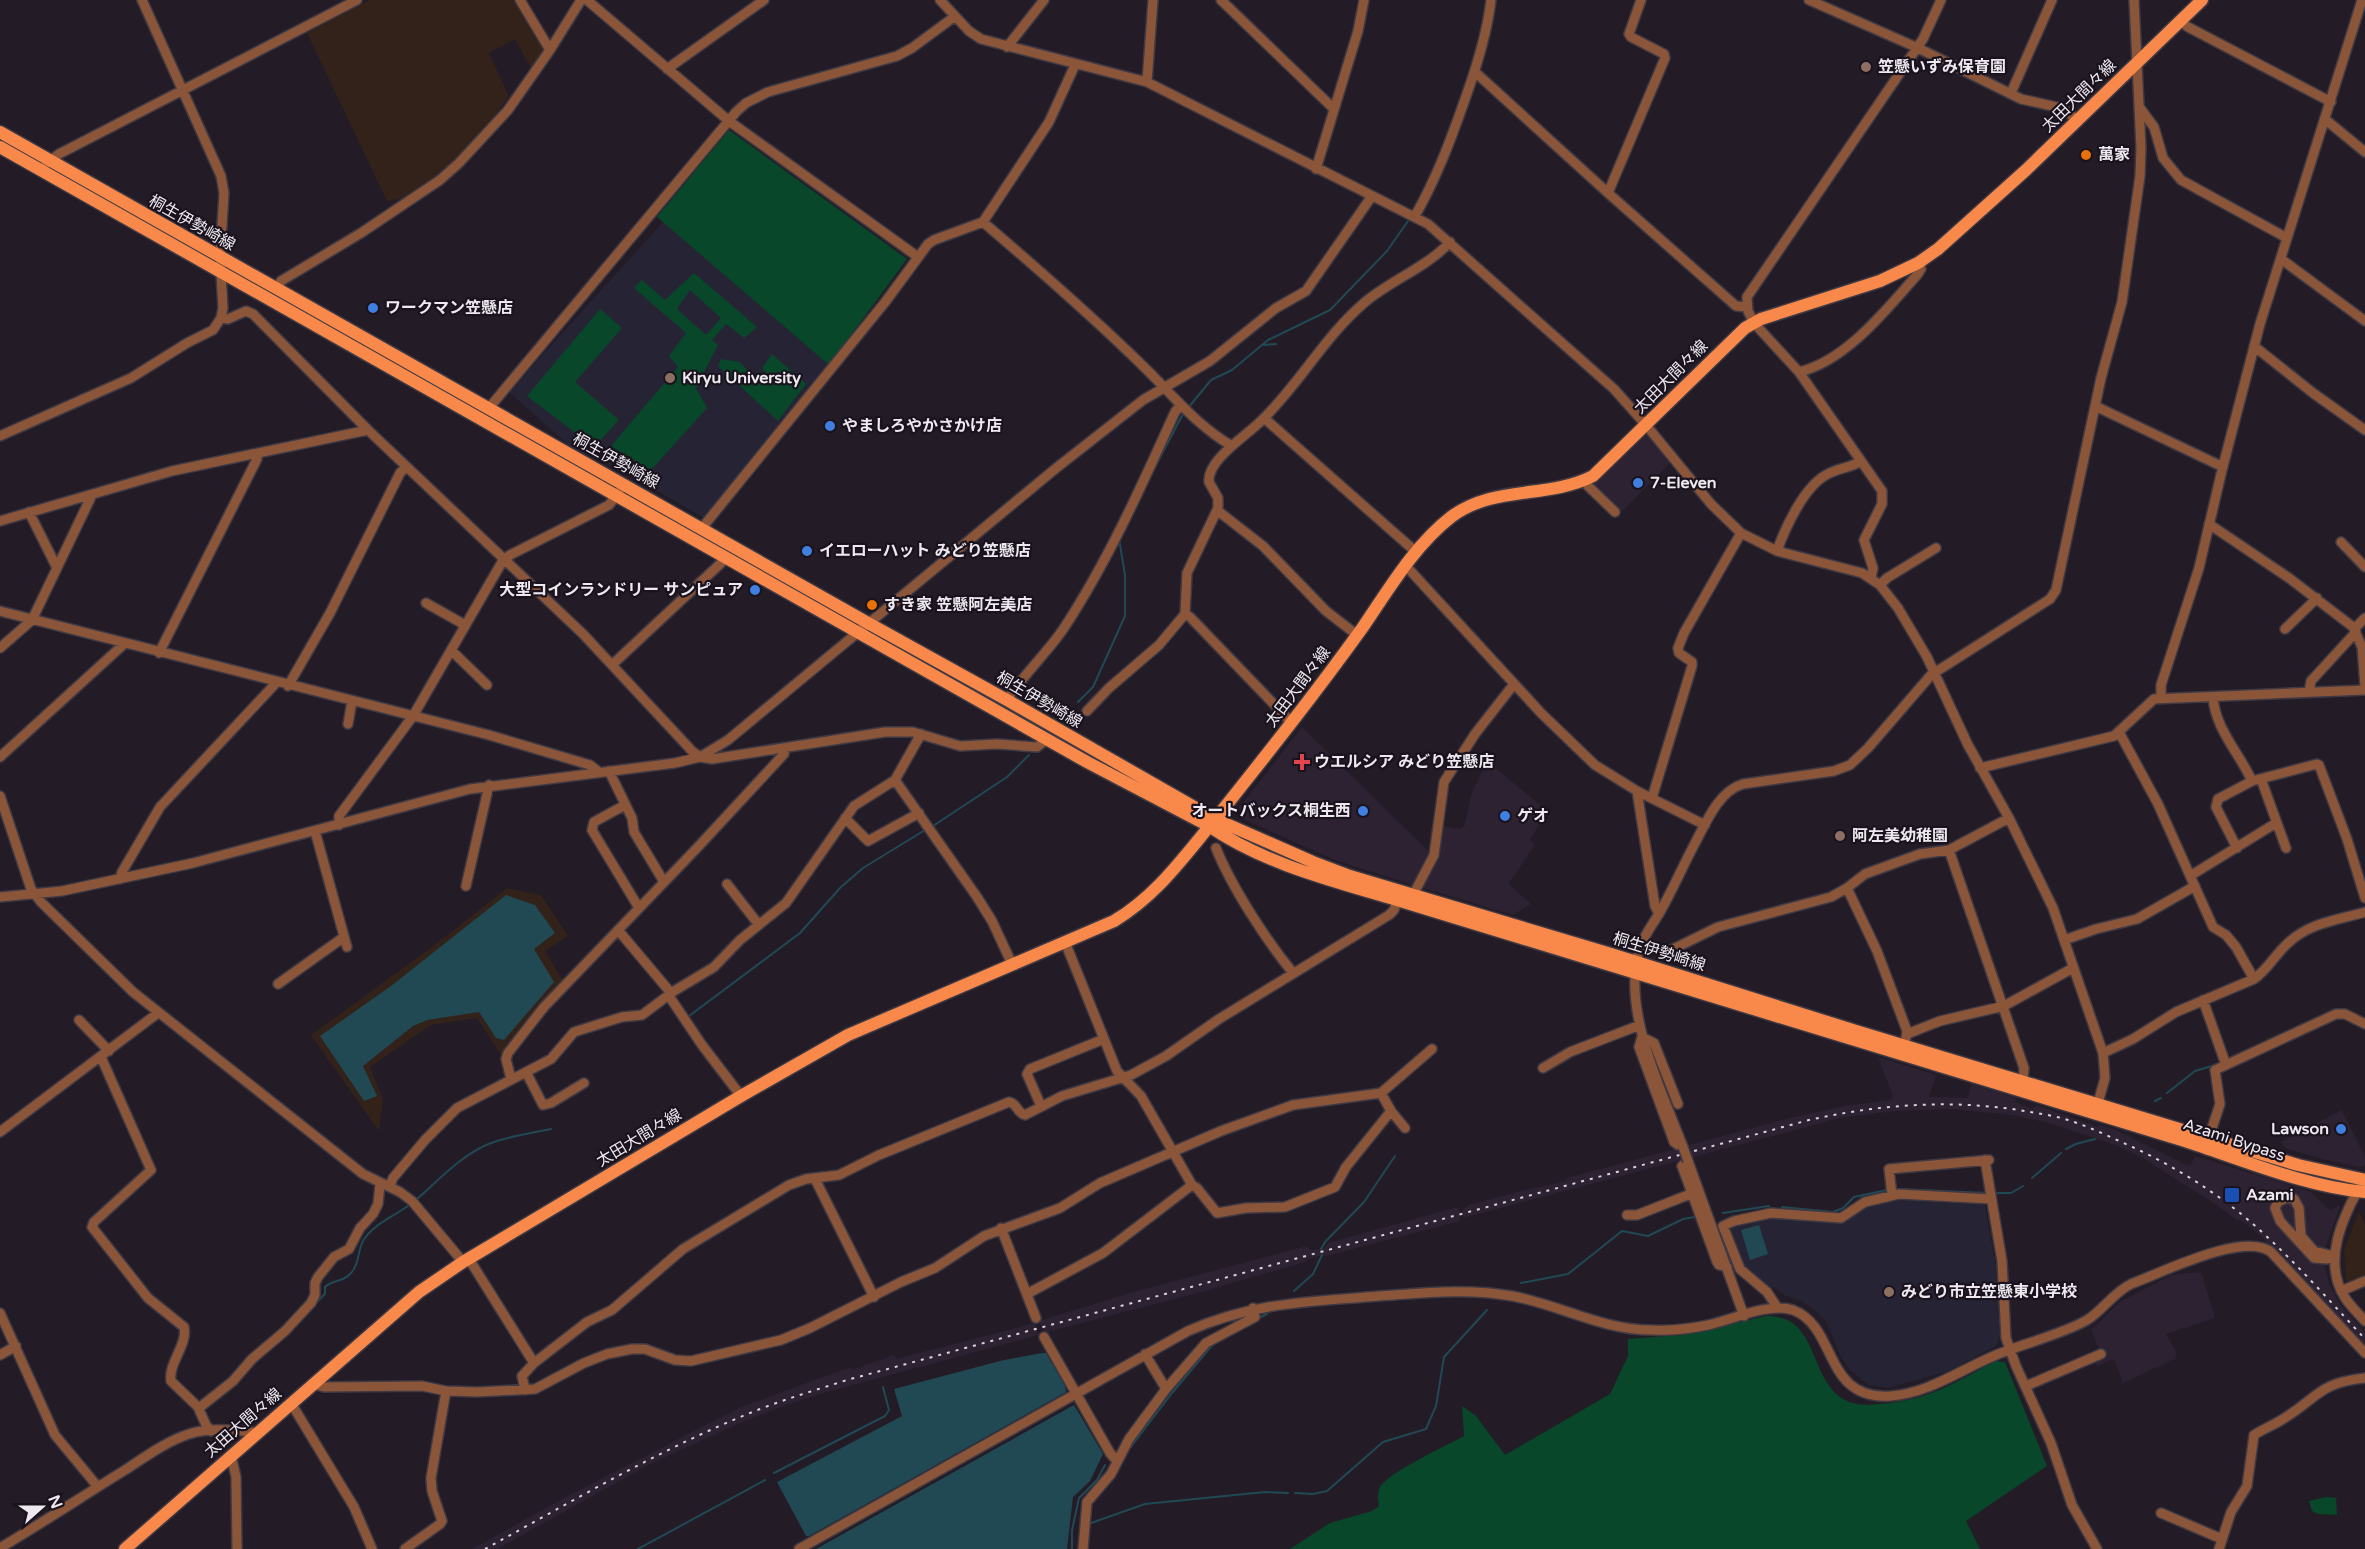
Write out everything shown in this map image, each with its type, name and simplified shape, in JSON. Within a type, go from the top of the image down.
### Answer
[{"type":"main road","name":"太田大間々線","points":[[125,1549],[419,1292],[466,1261],[741,1096],[848,1035],[1114,921],[1142,903],[1164,882],[1292,723],[1416,552],[1451,518],[1479,501],[1505,495],[1561,488],[1600,472],[1736,335],[1754,323],[1880,282],[1918,263],[1938,249],[2078,120],[2202,0]]},
{"type":"main road","name":"桐生伊勢崎線","points":[[0,132],[45,166],[220,271],[620,490],[702,528],[1008,700],[1212,822],[1223,835],[1318,875],[1397,900],[1636,968],[1905,1040],[2096,1109]]},
{"type":"main road","name":"桐生伊勢崎線","points":[[0,147],[45,166],[220,257],[489,408],[726,556],[857,632],[1047,739],[1212,822],[1313,862],[1636,968],[2029,1095],[2096,1109]]},
{"type":"main road","name":"Azami Bypass","points":[[2096,1109],[2209,1137],[2312,1169],[2365,1179]]},
{"type":"main road","name":"Azami Bypass","points":[[2096,1109],[2314,1182],[2361,1191]]},
{"type":"street","points":[[0,436],[131,378],[187,343],[213,330],[221,318],[223,308],[220,257],[225,193],[221,176],[142,0]]},
{"type":"street","points":[[45,166],[59,154],[357,0]]},
{"type":"street","points":[[520,0],[550,50]]},
{"type":"street","points":[[277,289],[281,282],[361,234],[440,180],[459,164],[508,110],[550,50],[581,0]]},
{"type":"street","points":[[587,0],[729,121],[918,257]]},
{"type":"street","points":[[667,69],[764,0]]},
{"type":"street","points":[[940,0],[969,32],[981,39],[1147,82],[1316,169],[1415,216],[1450,242],[1614,389],[1718,513],[1741,533],[1777,551],[1851,570],[1871,578],[1880,585],[1910,628],[1935,673],[1980,768],[2009,818],[2053,908],[2103,1053],[2105,1078],[2096,1109]]},
{"type":"street","points":[[1007,47],[1044,0]]},
{"type":"street","points":[[1147,82],[1153,0]]},
{"type":"street","points":[[1221,0],[1334,109]]},
{"type":"street","points":[[1316,169],[1358,31],[1364,0]]},
{"type":"street","points":[[1415,216],[1443,163],[1475,72],[1489,21],[1491,0]]},
{"type":"street","points":[[1608,193],[1665,58],[1664,54],[1631,38],[1629,34],[1641,0]]},
{"type":"street","points":[[1809,0],[1918,48],[2021,99],[2061,108],[2078,120]]},
{"type":"street","points":[[1871,578],[1873,568],[1863,540],[1882,504],[1883,495],[1862,461],[1799,372],[1754,323],[1747,307],[1747,297],[1918,48],[1933,22],[1941,0]]},
{"type":"street","points":[[2011,93],[2052,0]]},
{"type":"street","points":[[1744,1316],[1642,1037],[1634,992],[1640,949],[1705,825],[1726,793],[1736,786],[1834,771],[1850,765],[1935,673],[2050,599],[2056,590],[2095,406],[2124,292],[2140,176],[2140,108],[2134,0]]},
{"type":"street","points":[[2161,698],[2161,685],[2193,590],[2254,346],[2362,0]]},
{"type":"street","points":[[489,408],[746,103],[768,92],[905,52],[954,17]]},
{"type":"street","points":[[2180,21],[2331,102]]},
{"type":"street","points":[[702,528],[886,301],[918,257],[934,240],[983,222],[1049,122],[1075,65]]},
{"type":"street","points":[[1475,72],[1736,306],[1747,307]]},
{"type":"street","points":[[2140,108],[2147,114],[2154,127],[2163,158],[2181,180],[2287,238]]},
{"type":"street","points":[[2325,120],[2365,152]]},
{"type":"street","points":[[0,897],[62,891],[120,879],[489,785],[675,763],[700,757],[728,740],[1055,469],[1143,400],[1210,361],[1276,308],[1306,291],[1372,196]]},
{"type":"street","points":[[983,222],[1052,281],[1144,367],[1180,406],[1232,446]]},
{"type":"street","points":[[1087,711],[1109,688],[1159,645],[1185,614],[1186,573],[1218,511],[1218,498],[1209,482],[1209,474],[1215,465],[1232,446],[1264,418],[1359,308],[1426,262],[1450,242]]},
{"type":"street","points":[[2281,259],[2365,321]]},
{"type":"street","points":[[1799,372],[1831,359],[1862,333],[1917,275],[1921,269],[1918,263]]},
{"type":"street","points":[[221,318],[228,319],[246,311],[253,314],[368,430],[612,664],[700,757],[712,759],[885,732],[906,731],[960,746],[997,744],[1037,747],[1047,739]]},
{"type":"street","points":[[2254,346],[2313,393],[2365,429]]},
{"type":"street","points":[[1008,700],[1052,646],[1079,604],[1113,542],[1180,406]]},
{"type":"street","points":[[2095,406],[2223,467]]},
{"type":"street","points":[[1264,418],[1416,552]]},
{"type":"street","points":[[0,521],[172,471],[368,430]]},
{"type":"street","points":[[159,653],[258,453]]},
{"type":"street","points":[[1777,551],[1804,495],[1814,484],[1827,474],[1862,461]]},
{"type":"street","points":[[288,686],[330,613],[400,473],[406,467]]},
{"type":"street","points":[[1585,480],[1588,486],[1615,512]]},
{"type":"street","points":[[339,825],[339,816],[413,716],[504,560],[609,505],[620,490]]},
{"type":"street","points":[[0,648],[32,620],[92,495]]},
{"type":"street","points":[[1218,511],[1263,546],[1326,611],[1357,635]]},
{"type":"street","points":[[29,512],[57,568]]},
{"type":"street","points":[[1980,768],[2110,737],[2119,732],[2150,701],[2161,698],[2365,688],[2362,647],[2355,630],[2317,598],[2209,524]]},
{"type":"street","points":[[1652,798],[1692,666],[1692,662],[1679,653],[1678,648],[1684,633],[1741,533]]},
{"type":"street","points":[[2341,542],[2365,567]]},
{"type":"street","points":[[1880,585],[1887,578],[1935,548]]},
{"type":"street","points":[[612,664],[726,556]]},
{"type":"street","points":[[1406,566],[1514,684],[1595,765],[1637,791],[1705,825]]},
{"type":"street","points":[[2285,629],[2317,598]]},
{"type":"street","points":[[426,603],[465,626]]},
{"type":"street","points":[[0,611],[413,716],[590,765],[604,771],[626,806],[632,818],[634,832],[664,882]]},
{"type":"street","points":[[1185,614],[1292,723]]},
{"type":"street","points":[[2308,692],[2311,681],[2365,618]]},
{"type":"street","points":[[0,757],[124,644]]},
{"type":"street","points":[[451,651],[487,685]]},
{"type":"street","points":[[120,879],[160,807],[277,682]]},
{"type":"street","points":[[1413,895],[1434,855],[1444,782],[1475,734],[1514,684]]},
{"type":"street","points":[[2213,697],[2213,707],[2232,747],[2257,780],[2286,848]]},
{"type":"street","points":[[348,724],[352,701]]},
{"type":"street","points":[[2119,732],[2158,804],[2215,930],[2226,935],[2236,947],[2254,979]]},
{"type":"street","points":[[199,1408],[233,1381],[252,1359],[285,1331],[311,1303],[318,1277],[334,1257],[349,1249],[360,1228],[373,1214],[385,1185],[444,1119],[463,1104],[556,1056],[574,1032],[622,1017],[642,1015],[670,994],[714,967],[740,940],[795,893],[858,803],[895,780],[921,734]]},
{"type":"street","points":[[511,1079],[506,1059],[509,1050],[544,1007],[784,754],[785,748]]},
{"type":"street","points":[[2237,848],[2216,807],[2216,802],[2220,797],[2257,780],[2312,764],[2319,765],[2365,898]]},
{"type":"street","points":[[895,780],[981,904],[1012,964]]},
{"type":"street","points":[[466,886],[489,785]]},
{"type":"street","points":[[1637,791],[1655,906],[1659,914]]},
{"type":"street","points":[[0,796],[34,894],[123,983],[158,1013],[363,1174],[412,1202],[466,1261],[534,1363]]},
{"type":"street","points":[[626,806],[594,822],[592,830],[639,908]]},
{"type":"street","points":[[845,819],[868,841],[919,813]]},
{"type":"street","points":[[1663,954],[1718,927],[1831,897],[1865,874],[1920,855],[1949,850],[2009,818]]},
{"type":"street","points":[[2190,876],[2276,823]]},
{"type":"street","points":[[279,984],[345,942],[315,831]]},
{"type":"street","points":[[1216,848],[1225,869],[1279,956],[1293,973]]},
{"type":"street","points":[[1949,850],[2024,1068],[2023,1081]]},
{"type":"street","points":[[727,884],[759,926]]},
{"type":"street","points":[[2064,940],[2137,919],[2195,886]]},
{"type":"street","points":[[1847,888],[1889,981],[1905,1040],[1940,1021],[2004,1006],[2073,968]]},
{"type":"street","points":[[525,1390],[522,1376],[534,1363],[587,1322],[612,1310],[683,1249],[789,1185],[799,1181],[839,1175],[879,1155],[1009,1102],[1014,1103],[1020,1113],[1025,1115],[1062,1096],[1131,1075],[1166,1056],[1219,1018],[1392,913],[1397,900]]},
{"type":"street","points":[[2103,1053],[2133,1039],[2176,1012],[2254,979],[2286,945],[2304,930],[2365,912]]},
{"type":"street","points":[[618,930],[670,994],[702,1045],[741,1096]]},
{"type":"street","points":[[1065,942],[1117,1071],[1141,1096],[1192,1185],[1217,1213],[1245,1208],[1291,1206],[1335,1187],[1346,1167],[1391,1111]]},
{"type":"street","points":[[2203,1000],[2226,1065]]},
{"type":"street","points":[[0,1132],[158,1013]]},
{"type":"street","points":[[2209,1137],[2220,1104],[2215,1070],[2336,1014],[2345,1014],[2365,1024]]},
{"type":"street","points":[[80,1020],[105,1054],[151,1170],[94,1222],[92,1227],[148,1298],[184,1327],[185,1335],[170,1377],[171,1382],[199,1408],[211,1431]]},
{"type":"street","points":[[1543,1068],[1570,1052],[1640,1025]]},
{"type":"street","points":[[1642,1037],[1654,1043],[1678,1104]]},
{"type":"street","points":[[1041,1106],[1027,1074],[1030,1069],[1104,1039]]},
{"type":"street","points":[[314,1384],[324,1387],[422,1386],[446,1390],[525,1390],[540,1388],[584,1363],[620,1351],[645,1349],[675,1360],[691,1361],[781,1340],[810,1328],[901,1282],[935,1269],[974,1242],[1001,1228],[1060,1208],[1100,1183],[1259,1116],[1293,1105],[1381,1093],[1432,1049]]},
{"type":"street","points":[[526,1072],[543,1105],[551,1103],[584,1083]]},
{"type":"street","points":[[1381,1093],[1391,1111],[1405,1128]]},
{"type":"street","points":[[1892,1195],[1889,1169],[1987,1160],[2003,1279],[2004,1321],[2011,1350],[2051,1443],[2073,1505],[2097,1549]]},
{"type":"street","points":[[1687,1162],[1683,1166],[1717,1262],[1726,1267]]},
{"type":"street","points":[[815,1179],[874,1297]]},
{"type":"street","points":[[2365,1179],[2338,1237],[2334,1256],[2341,1291],[2365,1321]]},
{"type":"street","points":[[1027,1294],[1103,1253],[1192,1185]]},
{"type":"street","points":[[1627,1215],[1637,1215],[1693,1193]]},
{"type":"street","points":[[1777,1307],[1767,1292],[1740,1269],[1723,1226],[1734,1221],[1771,1213],[1841,1218],[1865,1202],[1892,1195],[1991,1199]]},
{"type":"street","points":[[2290,1198],[2296,1202],[2300,1208],[2301,1236],[2314,1251],[2334,1256],[2326,1259],[2312,1256],[2276,1217],[2275,1208],[2278,1202],[2290,1198]]},
{"type":"street","points":[[1001,1228],[1036,1318]]},
{"type":"street","points":[[799,1549],[1145,1354],[1213,1320],[1253,1308],[1280,1304],[1426,1293],[1483,1292],[1520,1297],[1591,1321],[1638,1330],[1686,1328],[1777,1307],[1793,1310],[1806,1318],[1816,1330],[1846,1380],[1860,1391],[1871,1395],[1893,1396],[1939,1383],[2011,1350],[2084,1321],[2117,1292],[2131,1284],[2223,1248],[2248,1245],[2264,1247],[2271,1252],[2365,1353]]},
{"type":"street","points":[[2341,1291],[2365,1281]]},
{"type":"street","points":[[1083,1549],[1087,1502],[1111,1474],[1129,1439],[1166,1389],[1206,1343],[1255,1317],[1253,1308]]},
{"type":"street","points":[[0,1313],[55,1435],[98,1487]]},
{"type":"street","points":[[1044,1337],[1110,1454],[1117,1461]]},
{"type":"street","points":[[0,1355],[16,1346]]},
{"type":"street","points":[[1145,1354],[1166,1389]]},
{"type":"street","points":[[2026,1386],[2101,1354]]},
{"type":"street","points":[[2219,1549],[2234,1507],[2247,1486],[2254,1435],[2286,1417],[2326,1387],[2339,1382],[2365,1378]]},
{"type":"street","points":[[405,1549],[442,1521],[432,1491],[431,1478],[446,1390]]},
{"type":"street","points":[[291,1403],[354,1507],[372,1549]]},
{"type":"street","points":[[0,1548],[159,1449],[190,1434],[211,1431],[258,1433]]},
{"type":"street","points":[[231,1455],[236,1477],[237,1549]]},
{"type":"street","points":[[2161,1513],[2222,1539]]},
{"type":"shaded area","points":[[370,0],[516,0],[547,49],[531,69],[515,39],[489,53],[509,97],[456,162],[406,198],[387,201],[307,33]]},
{"type":"shaded area","name":"Kiryu University","points":[[664,221],[829,365],[706,519],[623,471],[572,448],[509,392]]},
{"type":"shaded area","points":[[1643,436],[1647,436],[1670,463],[1621,512],[1594,486],[1594,481]]},
{"type":"shaded area","points":[[1302,727],[1430,853],[1413,885],[1335,860],[1243,819],[1239,808]]},
{"type":"shaded area","points":[[1487,761],[1547,811],[1530,840],[1535,845],[1508,884],[1531,904],[1513,915],[1420,887],[1438,856],[1441,826],[1461,829],[1465,825],[1471,795]]},
{"type":"shaded area","points":[[507,888],[541,895],[568,936],[545,951],[563,981],[521,1029],[505,1050],[503,1058],[477,1018],[431,1025],[370,1067],[383,1099],[379,1131],[311,1035],[436,944]]},
{"type":"shaded area","points":[[1878,1057],[1936,1075],[1929,1097],[1968,1098],[1971,1084],[2016,1098],[2015,1102],[2028,1107],[2034,1108],[2036,1105],[2098,1127],[2100,1125],[2114,1129],[2190,1167],[2195,1156],[2311,1192],[2331,1211],[2338,1205],[2340,1207],[2325,1248],[2324,1262],[2329,1284],[2340,1305],[2365,1332],[2365,1346],[2262,1237],[2240,1219],[2238,1221],[2141,1157],[2115,1145],[2053,1124],[2013,1115],[1951,1109],[1895,1111],[1840,1118],[1463,1218],[1463,1209],[1469,1205],[1567,1181],[1567,1178],[1786,1119],[1845,1106],[1891,1100],[1893,1096]]},
{"type":"shaded area","points":[[2342,1110],[2365,1157],[2365,1165],[2360,1167],[2322,1159],[2285,1148],[2281,1142]]},
{"type":"shaded area","name":"みどり市立笠懸東小学校","points":[[1898,1200],[1985,1206],[1996,1268],[2000,1336],[1996,1346],[1948,1371],[1888,1388],[1869,1385],[1850,1370],[1840,1355],[1827,1323],[1816,1311],[1802,1301],[1784,1295],[1774,1287],[1771,1290],[1745,1269],[1729,1230],[1730,1226],[1767,1217],[1836,1222],[1863,1207]]},
{"type":"shaded area","points":[[1457,1207],[1460,1212],[1460,1221],[1308,1259],[1305,1262],[1205,1291],[1047,1332],[1044,1331],[1039,1321],[1130,1293],[1307,1246],[1311,1250],[1324,1249],[1328,1243]]},
{"type":"shaded area","points":[[2359,1211],[2365,1225],[2365,1277],[2351,1284],[2346,1279],[2344,1250]]},
{"type":"shaded area","points":[[2201,1272],[2215,1318],[2166,1334],[2177,1354],[2176,1358],[2123,1383],[2114,1359],[2097,1366],[2095,1361],[2100,1351],[2091,1330],[2120,1302],[2171,1275]]},
{"type":"shaded area","points":[[1035,1323],[1038,1335],[827,1392],[742,1422],[650,1464],[497,1549],[472,1549],[564,1498],[741,1407],[851,1367],[852,1370],[894,1355],[896,1359]]},
{"type":"green space","points":[[729,130],[907,259],[829,365],[657,217]]},
{"type":"green space","points":[[694,273],[757,327],[744,338],[726,324],[712,340],[718,345],[696,388],[707,408],[651,470],[611,446],[678,367],[669,356],[686,333],[634,288],[642,280],[665,300]],"holes":[[[690,290],[721,318],[706,335],[677,309]]]},
{"type":"green space","points":[[600,309],[622,328],[575,382],[619,420],[594,447],[527,396]]},
{"type":"green space","points":[[772,354],[806,384],[778,421],[718,366],[721,359],[740,362],[754,378],[772,380],[762,368]]},
{"type":"green space","points":[[1767,1316],[1784,1319],[1796,1326],[1805,1336],[1832,1389],[1843,1399],[1856,1404],[1879,1404],[1912,1399],[1940,1390],[1995,1361],[2005,1362],[2047,1466],[1966,1521],[1980,1549],[1290,1549],[1330,1523],[1372,1511],[1379,1506],[1378,1492],[1385,1481],[1464,1436],[1462,1406],[1476,1416],[1505,1455],[1610,1394],[1628,1356],[1628,1339],[1680,1335]]},
{"type":"green space","points":[[2326,1497],[2336,1498],[2337,1515],[2318,1514],[2312,1511],[2309,1501]]},
{"type":"water","points":[[506,895],[535,905],[555,933],[534,949],[554,982],[504,1040],[496,1038],[479,1012],[427,1020],[413,1026],[363,1066],[377,1096],[364,1101],[320,1036],[391,986]]},
{"type":"water","points":[[1759,1225],[1768,1254],[1750,1260],[1741,1230]]},
{"type":"water","points":[[1046,1353],[1065,1386],[1066,1392],[806,1536],[777,1482],[902,1416],[894,1389],[1004,1360]]},
{"type":"water","points":[[1074,1405],[1103,1454],[1090,1481],[1073,1497],[1067,1549],[816,1549]]},
{"type":"waterway","points":[[1188,408],[1211,380],[1232,370],[1268,340],[1330,310],[1387,251],[1408,221]]},
{"type":"waterway","points":[[1264,345],[1276,344]]},
{"type":"waterway","points":[[1155,467],[1183,414]]},
{"type":"waterway","points":[[1078,702],[1093,687],[1125,616],[1125,575],[1119,539]]},
{"type":"waterway","points":[[930,828],[1007,777],[1029,755]]},
{"type":"waterway","points":[[689,1016],[800,933],[841,887],[863,868],[925,830]]},
{"type":"waterway","points":[[2167,1093],[2195,1071],[2215,1065]]},
{"type":"waterway","points":[[2155,1101],[2161,1098]]},
{"type":"waterway","points":[[416,1200],[451,1168],[480,1148],[506,1138],[551,1129]]},
{"type":"waterway","points":[[2066,1149],[2095,1139]]},
{"type":"waterway","points":[[2032,1178],[2061,1153]]},
{"type":"waterway","points":[[1321,1249],[1364,1202],[1395,1156]]},
{"type":"waterway","points":[[1994,1193],[2011,1193],[2023,1186]]},
{"type":"waterway","points":[[1896,1189],[1987,1193]]},
{"type":"waterway","points":[[1782,1207],[1833,1212],[1843,1208],[1854,1197],[1887,1190]]},
{"type":"waterway","points":[[315,1304],[325,1294],[325,1287],[353,1271],[361,1245],[367,1235],[408,1206]]},
{"type":"waterway","points":[[1723,1213],[1769,1206]]},
{"type":"waterway","points":[[1521,1283],[1568,1274],[1622,1231],[1648,1236],[1683,1219],[1695,1217]]},
{"type":"waterway","points":[[1294,1291],[1313,1274],[1322,1255]]},
{"type":"waterway","points":[[1295,1493],[1313,1494],[1327,1491],[1383,1442],[1426,1429],[1436,1406],[1444,1357],[1487,1310]]},
{"type":"waterway","points":[[1259,1318],[1267,1314]]},
{"type":"waterway","points":[[262,1356],[287,1334]]},
{"type":"waterway","points":[[1127,1452],[1214,1343]]},
{"type":"waterway","points":[[239,1380],[258,1360]]},
{"type":"waterway","points":[[774,1473],[885,1416],[889,1410],[883,1387]]},
{"type":"waterway","points":[[1072,1549],[1072,1530],[1079,1498],[1097,1480],[1105,1465]]},
{"type":"waterway","points":[[638,1549],[765,1480]]},
{"type":"waterway","points":[[1091,1523],[1145,1504],[1265,1492],[1288,1493]]},
{"type":"railway","points":[[485,1549],[686,1441],[766,1407],[847,1380],[1809,1120],[1863,1110],[1944,1104],[1998,1107],[2062,1118],[2081,1124],[2143,1152],[2200,1184],[2240,1213],[2289,1258],[2365,1339]]},
{"type":"place","name":"笠懸いずみ保育園","points":[[1866,67]]},
{"type":"place","name":"萬家","points":[[2086,155]]},
{"type":"place","name":"ワークマン笠懸店","points":[[373,308]]},
{"type":"place","name":"Kiryu University","points":[[670,378]]},
{"type":"place","name":"やましろやかさかけ店","points":[[830,426]]},
{"type":"place","name":"7-Eleven","points":[[1638,483]]},
{"type":"place","name":"イエローハット みどり笠懸店","points":[[807,551]]},
{"type":"place","name":"大型コインランドリー サンピュア","points":[[755,590]]},
{"type":"place","name":"すき家 笠懸阿左美店","points":[[872,605]]},
{"type":"place","name":"ウエルシア みどり笠懸店","points":[[1302,762]]},
{"type":"place","name":"オートバックス桐生西","points":[[1363,811]]},
{"type":"place","name":"ゲオ","points":[[1505,816]]},
{"type":"place","name":"阿左美幼稚園","points":[[1840,836]]},
{"type":"place","name":"Lawson","points":[[2341,1129]]},
{"type":"place","name":"Azami","points":[[2232,1195]]},
{"type":"place","name":"みどり市立笠懸東小学校","points":[[1889,1292]]}]
